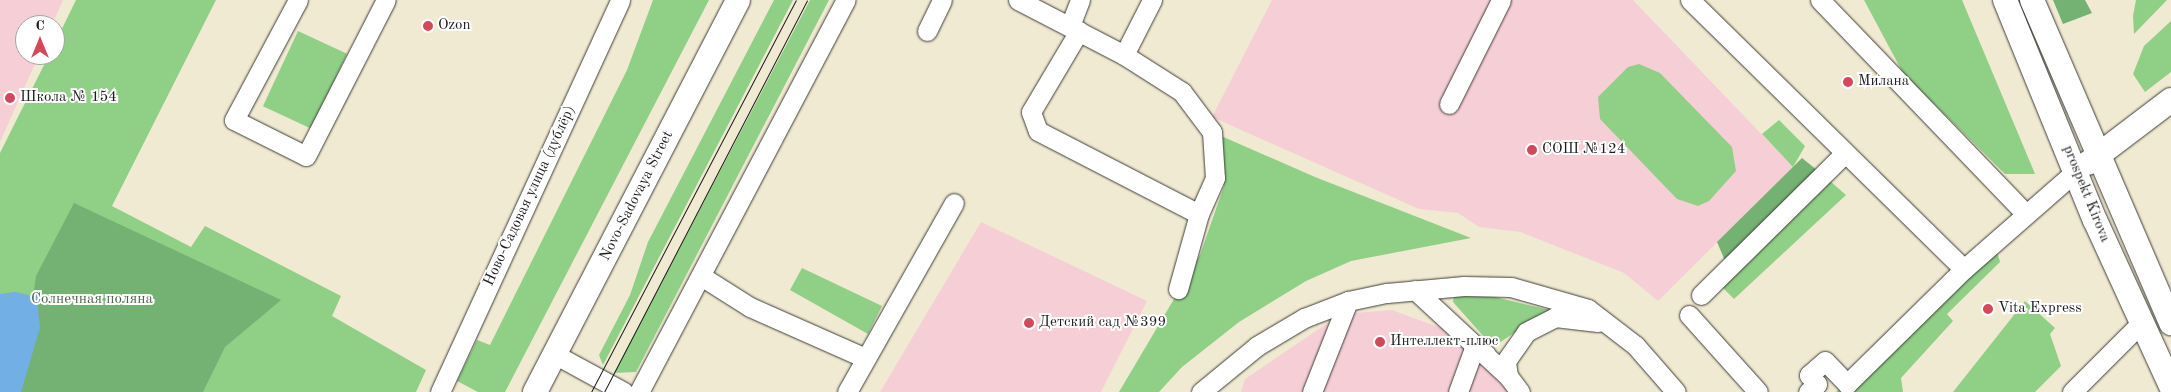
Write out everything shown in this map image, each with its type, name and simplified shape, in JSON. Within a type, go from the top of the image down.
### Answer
[{"type":"main road","name":"Novo-Sadovaya Street","points":[[535,392],[556,355],[738,0]]},
{"type":"main road","name":"prospekt Kirova","points":[[2004,0],[2076,171],[2171,386]]},
{"type":"main road","name":"prospekt Kirova","points":[[2032,0],[2171,323]]},
{"type":"main road","points":[[2076,171],[2171,100]]},
{"type":"street","points":[[298,0],[234,120],[306,156],[386,0]]},
{"type":"street","name":"Ново-Садовая улица (дублёр)","points":[[440,392],[620,0]]},
{"type":"street","points":[[639,392],[846,0]]},
{"type":"street","points":[[927,31],[942,0]]},
{"type":"street","points":[[1018,0],[1124,55],[1182,92],[1212,132],[1217,167],[1199,214],[1178,290]]},
{"type":"street","points":[[1080,0],[1074,29],[1031,112],[1038,131],[1199,214]]},
{"type":"street","points":[[1124,55],[1152,0]]},
{"type":"street","points":[[1449,104],[1501,0]]},
{"type":"street","points":[[1690,0],[1844,154],[1964,268]]},
{"type":"street","points":[[1820,0],[2024,212]]},
{"type":"street","points":[[1701,296],[1844,154]]},
{"type":"street","points":[[1808,392],[1818,384],[1809,375],[1825,360],[1847,384],[1964,268],[2024,212],[2076,171]]},
{"type":"street","points":[[847,392],[954,203]]},
{"type":"street","points":[[701,276],[750,308],[865,358]]},
{"type":"street","points":[[1202,392],[1257,346],[1304,318],[1348,301],[1415,290],[1511,287],[1561,298],[1612,324],[1676,392]]},
{"type":"street","points":[[1415,290],[1486,354],[1508,376],[1520,392]]},
{"type":"street","points":[[1312,392],[1348,301]]},
{"type":"street","points":[[1689,315],[1758,392]]},
{"type":"street","points":[[1508,376],[1506,361],[1514,345],[1537,323],[1554,317],[1580,318],[1612,324]]},
{"type":"street","points":[[2072,392],[2142,322]]},
{"type":"street","points":[[1458,392],[1473,351],[1486,354]]},
{"type":"street","points":[[556,355],[624,392]]},
{"type":"shaded area","name":"Школа № 154","points":[[0,0],[63,0],[56,15],[15,15],[15,65],[35,65],[0,142]]},
{"type":"shaded area","name":"СОШ №124","points":[[1272,0],[1633,0],[1793,167],[1658,301],[1624,273],[1520,232],[1479,227],[1458,213],[1419,209],[1212,117]]},
{"type":"shaded area","name":"Детский сад №399","points":[[981,222],[1147,301],[1101,392],[880,392]]},
{"type":"shaded area","name":"Интеллект-плюс","points":[[1392,310],[1457,334],[1508,392],[1241,392],[1245,379],[1341,314]]},
{"type":"green space","name":"Солнечная поляна","points":[[76,0],[216,0],[112,206],[191,247],[205,226],[341,296],[332,316],[426,370],[416,392],[0,392],[0,153],[44,65],[65,65],[65,23]]},
{"type":"green space","points":[[653,0],[709,0],[505,392],[478,392],[457,381],[477,340],[490,345],[627,70]]},
{"type":"green space","points":[[774,0],[793,0],[603,365],[599,355],[630,295],[648,242]]},
{"type":"green space","points":[[810,0],[829,0],[636,372],[614,373]]},
{"type":"green space","points":[[1864,0],[1962,0],[2035,174],[2005,174],[1903,73]]},
{"type":"green space","points":[[2053,0],[2085,0],[2092,13],[2063,24]]},
{"type":"green space","points":[[2136,0],[2167,0],[2134,34],[2133,16]]},
{"type":"green space","points":[[2171,21],[2171,72],[2145,92],[2133,74],[2144,46]]},
{"type":"green space","points":[[298,31],[347,54],[312,129],[263,106]]},
{"type":"green space","points":[[1639,64],[1660,73],[1732,147],[1736,171],[1709,201],[1698,206],[1677,199],[1600,119],[1598,97],[1628,67]]},
{"type":"green space","points":[[1779,120],[1805,146],[1793,167],[1762,134]]},
{"type":"green space","points":[[1212,132],[1315,177],[1471,238],[1351,261],[1306,281],[1239,322],[1182,367],[1159,392],[1119,392],[1200,255],[1224,186]]},
{"type":"green space","points":[[1802,158],[1823,175],[1729,270],[1717,242]]},
{"type":"green space","points":[[1823,175],[1846,195],[1734,299],[1720,285]]},
{"type":"green space","points":[[74,203],[281,300],[225,347],[203,392],[20,392],[36,276]]},
{"type":"green space","points":[[1994,240],[2000,262],[1947,314],[1953,321],[1901,378],[1903,392],[1836,392]]},
{"type":"green space","points":[[802,268],[882,306],[868,334],[790,290]]},
{"type":"green space","points":[[1455,289],[1600,322],[1529,323],[1493,347],[1453,302]]},
{"type":"green space","points":[[2025,301],[2055,328],[2050,334],[2061,366],[2035,392],[1953,392]]},
{"type":"water","points":[[15,292],[37,297],[40,328],[21,392],[0,392],[0,294]]},
{"type":"tram line","points":[[591,392],[796,0]]},
{"type":"tram line","points":[[604,392],[807,0]]},
{"type":"place","name":"Ozon","points":[[428,26]]},
{"type":"place","name":"Милана","points":[[1848,82]]},
{"type":"place","name":"Школа № 154","points":[[10,98]]},
{"type":"place","name":"СОШ №124","points":[[1532,150]]},
{"type":"place","name":"Vita Express","points":[[1988,309]]},
{"type":"place","name":"Детский сад №399","points":[[1029,323]]},
{"type":"place","name":"Интеллект-плюс","points":[[1380,342]]}]
